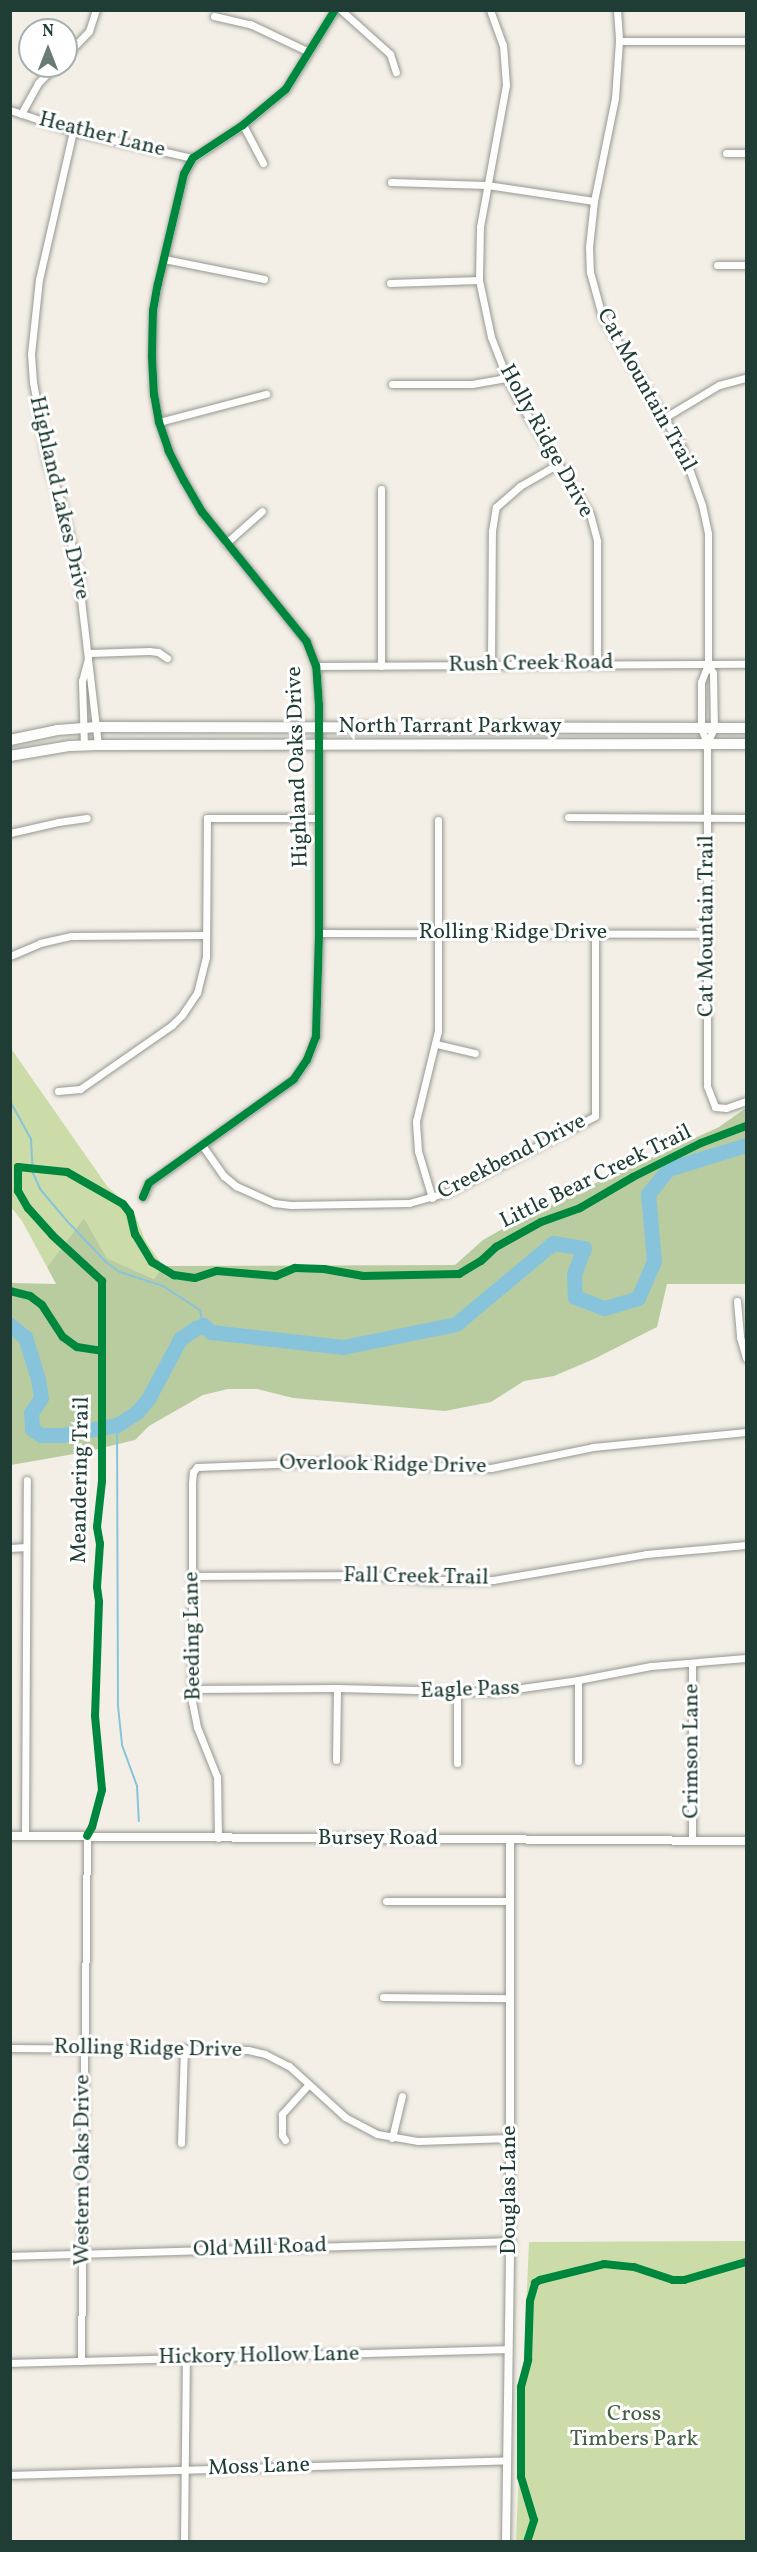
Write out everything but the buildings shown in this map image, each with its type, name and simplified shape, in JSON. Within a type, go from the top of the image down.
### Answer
[{"type":"main road","name":"North Tarrant Parkway","points":[[10,740],[97,727],[747,728]]},
{"type":"main road","name":"North Tarrant Parkway","points":[[10,756],[98,745],[747,744]]},
{"type":"street","points":[[78,43],[89,31],[96,10]]},
{"type":"street","points":[[194,158],[243,125],[286,89],[335,10]]},
{"type":"street","points":[[341,10],[390,54],[396,72]]},
{"type":"street","name":"Holly Ridge Drive","points":[[490,10],[503,45],[506,85],[480,227],[479,280],[491,337],[507,378],[521,405],[590,513],[597,541],[597,663]]},
{"type":"street","name":"Cat Mountain Trail","points":[[616,10],[619,41],[615,98],[594,201],[589,247],[595,295],[602,316],[681,446],[698,486],[708,533],[708,664],[702,682],[701,728],[707,744],[707,1086],[715,1107],[726,1108],[747,1101]]},
{"type":"street","points":[[214,16],[250,24],[309,52]]},
{"type":"street","points":[[619,41],[747,41]]},
{"type":"street","points":[[21,114],[43,78]]},
{"type":"street","name":"Heather Lane","points":[[10,110],[73,131],[194,158]]},
{"type":"street","points":[[243,125],[263,163]]},
{"type":"street","name":"Highland Lakes Drive","points":[[73,131],[39,279],[31,354],[39,421],[48,465],[73,546],[90,653],[98,745]]},
{"type":"street","points":[[726,153],[747,153]]},
{"type":"street","name":"Highland Oaks Drive","points":[[143,1197],[149,1183],[279,1092],[294,1079],[307,1060],[316,1037],[318,1018],[319,727],[316,666],[307,642],[202,512],[169,451],[159,422],[154,396],[153,311],[184,174],[194,158]]},
{"type":"street","points":[[391,182],[487,185],[594,201]]},
{"type":"street","points":[[164,259],[264,279]]},
{"type":"street","points":[[717,265],[747,265]]},
{"type":"street","points":[[390,283],[479,280]]},
{"type":"street","points":[[392,384],[471,384],[507,378]]},
{"type":"street","points":[[664,418],[719,385],[747,378]]},
{"type":"street","points":[[159,422],[266,394]]},
{"type":"street","points":[[491,664],[492,531],[496,507],[520,486],[558,464]]},
{"type":"street","points":[[381,489],[381,666]]},
{"type":"street","points":[[226,543],[262,511]]},
{"type":"street","points":[[90,653],[149,651],[158,652],[167,658]]},
{"type":"street","name":"Highland Lakes Drive","points":[[84,746],[82,681],[90,653]]},
{"type":"street","name":"Cat Mountain Trail","points":[[707,744],[714,728],[713,674],[708,664]]},
{"type":"street","name":"Rush Creek Road","points":[[316,666],[747,664]]},
{"type":"street","points":[[568,817],[747,818]]},
{"type":"street","points":[[10,833],[87,818]]},
{"type":"street","points":[[58,1090],[80,1089],[182,1015],[197,993],[203,977],[206,935],[207,818],[319,818]]},
{"type":"street","points":[[432,1198],[418,1151],[416,1121],[436,1044],[438,820]]},
{"type":"street","name":"Rolling Ridge Drive","points":[[319,933],[707,934]]},
{"type":"street","name":"Creekbend Drive","points":[[202,1145],[224,1176],[236,1186],[274,1203],[390,1204],[432,1198],[477,1178],[595,1116],[595,933]]},
{"type":"street","points":[[10,956],[40,943],[71,936],[206,935]]},
{"type":"street","points":[[436,1044],[475,1053]]},
{"type":"street","points":[[737,1301],[740,1337],[747,1358]]},
{"type":"street","name":"Overlook Ridge Drive","points":[[197,1467],[326,1462],[463,1469],[491,1468],[593,1447],[747,1432]]},
{"type":"street","name":"Beeding Lane","points":[[197,1467],[193,1472],[192,1483],[192,1689],[198,1727],[217,1777],[218,1838]]},
{"type":"street","points":[[25,1836],[27,1480]]},
{"type":"street","name":"Fall Creek Trail","points":[[192,1576],[344,1575],[456,1581],[493,1580],[628,1556],[747,1545]]},
{"type":"street","points":[[10,1548],[26,1547]]},
{"type":"street","name":"Eagle Pass","points":[[192,1689],[337,1688],[457,1693],[494,1692],[578,1680],[651,1666],[747,1658]]},
{"type":"street","name":"Crimson Lane","points":[[692,1663],[692,1840]]},
{"type":"street","points":[[578,1680],[578,1761]]},
{"type":"street","points":[[336,1760],[337,1688]]},
{"type":"street","points":[[457,1693],[457,1763]]},
{"type":"street","name":"Bursey Road","points":[[10,1836],[747,1840]]},
{"type":"street","name":"Western Oaks Drive","points":[[81,2361],[87,1836]]},
{"type":"street","name":"Douglas Lane","points":[[506,2541],[510,2241],[510,1839]]},
{"type":"street","points":[[386,1901],[509,1901]]},
{"type":"street","points":[[383,1997],[510,1998]]},
{"type":"street","name":"Rolling Ridge Drive","points":[[10,2048],[248,2050],[265,2054],[289,2066],[358,2125],[392,2138],[418,2141],[510,2138]]},
{"type":"street","points":[[181,2143],[184,2048]]},
{"type":"street","points":[[285,2140],[282,2136],[282,2114],[309,2084]]},
{"type":"street","points":[[392,2138],[402,2096]]},
{"type":"street","name":"Old Mill Road","points":[[10,2256],[510,2241]]},
{"type":"street","name":"Hickory Hollow Lane","points":[[10,2363],[508,2349]]},
{"type":"street","points":[[184,2541],[186,2358]]},
{"type":"street","name":"Moss Lane","points":[[10,2475],[507,2460]]},
{"type":"green space","points":[[10,1047],[107,1186],[134,1212],[145,1240],[163,1266],[154,1279],[107,1258],[84,1218],[47,1267],[22,1221],[11,1207]]},
{"type":"green space","points":[[746,1108],[746,1284],[667,1284],[657,1327],[594,1359],[554,1376],[524,1381],[491,1402],[445,1411],[293,1398],[257,1389],[228,1389],[203,1395],[149,1426],[135,1440],[85,1452],[11,1465],[11,1283],[56,1284],[47,1267],[84,1218],[107,1258],[154,1279],[163,1266],[455,1265],[483,1240],[528,1214],[719,1127]]},
{"type":"green space","name":"Cross Timbers Park","points":[[746,2241],[746,2541],[516,2541],[529,2242]]},
{"type":"waterway","points":[[10,1101],[31,1139],[33,1173],[40,1189],[67,1221],[106,1262],[120,1272],[163,1286],[200,1310],[203,1325]]},
{"type":"waterway","points":[[10,1325],[25,1337],[38,1379],[41,1398],[31,1413],[32,1429],[41,1435],[62,1435],[117,1425],[137,1412],[148,1399],[180,1339],[203,1325],[211,1332],[343,1347],[456,1324],[553,1243],[584,1248],[574,1274],[575,1297],[604,1308],[638,1298],[654,1261],[648,1194],[668,1169],[746,1145]]},
{"type":"waterway","points":[[117,1425],[118,1706],[122,1745],[137,1786],[139,1821]]},
{"type":"cycle path","points":[[143,1197],[149,1183],[294,1079],[307,1060],[316,1037],[319,933],[319,705],[316,666],[307,642],[202,512],[184,481],[169,451],[159,422],[154,395],[152,356],[153,311],[184,174],[193,158],[243,125],[286,89],[335,10]]},
{"type":"cycle path","name":"Little Bear Creek Trail","points":[[18,1167],[67,1172],[123,1204],[130,1213],[135,1234],[152,1262],[174,1275],[195,1278],[217,1271],[276,1276],[295,1268],[324,1269],[363,1276],[459,1274],[481,1261],[496,1247],[541,1222],[580,1208],[633,1177],[701,1143],[746,1126]]},
{"type":"cycle path","name":"Meandering Trail","points":[[18,1167],[18,1191],[28,1208],[52,1235],[102,1281],[102,1481],[97,1527],[100,1544],[95,1716],[102,1790],[92,1827],[87,1836]]},
{"type":"cycle path","points":[[10,1291],[30,1296],[42,1305],[63,1337],[77,1347],[102,1351]]},
{"type":"cycle path","points":[[527,2542],[534,2520],[521,2477],[521,2387],[528,2360],[530,2301],[535,2283],[604,2264],[634,2267],[673,2280],[684,2280],[746,2262]]}]
